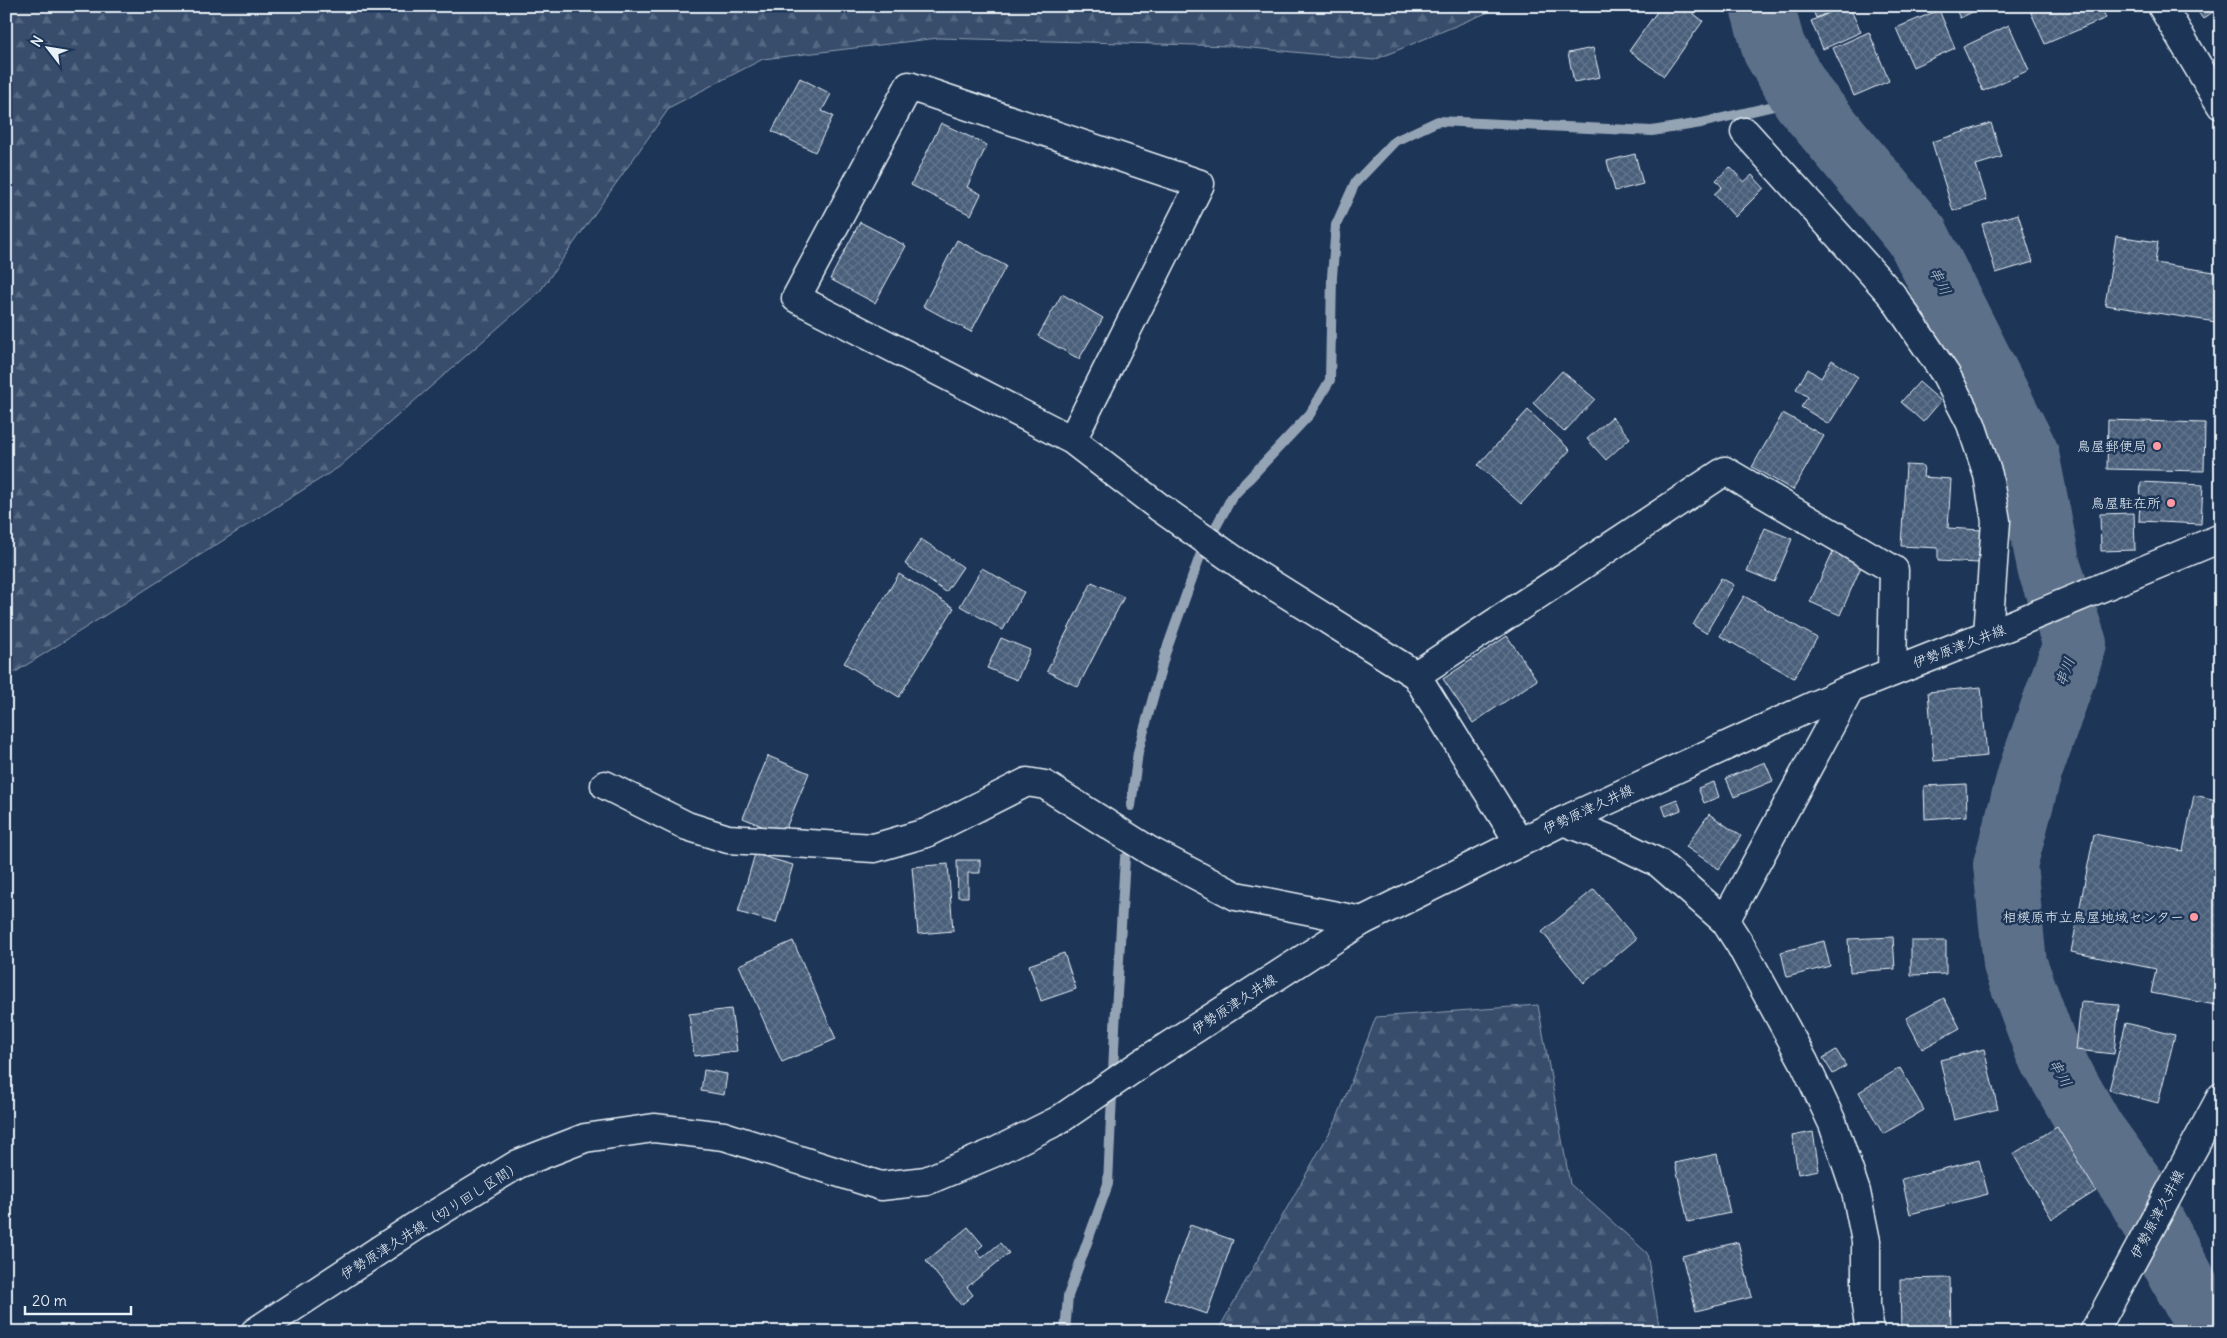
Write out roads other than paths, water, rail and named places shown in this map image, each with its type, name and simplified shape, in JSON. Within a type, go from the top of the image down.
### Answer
[{"type":"street","points":[[2162,6],[2221,105]]},
{"type":"street","points":[[1072,440],[1200,184],[909,86],[796,298],[1072,440],[1159,507],[1244,567],[1416,675],[1519,842]]},
{"type":"street","points":[[1746,132],[1892,295],[1946,375],[1971,424],[1988,475],[1996,521],[1998,630]]},
{"type":"street","points":[[1416,675],[1725,471],[1894,570],[1892,672]]},
{"type":"street","name":"伊勢原津久井線","points":[[993,1153],[1059,1120],[1145,1061],[1362,921],[1562,820],[1850,689],[2221,538]]},
{"type":"street","points":[[1725,921],[1850,689]]},
{"type":"street","points":[[605,785],[687,826],[728,838],[874,848],[926,833],[1027,782],[1045,785],[1150,851],[1236,896],[1362,921]]},
{"type":"street","points":[[1562,820],[1614,840],[1659,863],[1725,921],[1741,946],[1804,1062],[1833,1124],[1856,1192],[1866,1242],[1866,1306],[1870,1332]]},
{"type":"street","name":"伊勢原津久井線","points":[[2094,1332],[2221,1097]]},
{"type":"street","name":"伊勢原津久井線（切り回し区間）","points":[[255,1332],[419,1224],[518,1164],[585,1138],[654,1128],[724,1136],[881,1186],[926,1181],[993,1153]]},
{"type":"waterway","name":"串川","points":[[1762,6],[1774,49],[1804,99],[1918,237],[2027,454],[2049,567],[2075,644],[2030,772],[2005,865],[2015,964],[2046,1048],[2093,1131],[2137,1192],[2211,1332]]},
{"type":"waterway","points":[[1131,806],[1138,752],[1165,654],[1200,556],[1232,497],[1310,414],[1330,380],[1332,277],[1336,225],[1355,183],[1395,141],[1438,121],[1652,131],[1701,123],[1804,99]]},
{"type":"waterway","points":[[1065,1332],[1068,1296],[1108,1184],[1125,858]]},
{"type":"place","name":"鳥屋郵便局","points":[[2157,446]]},
{"type":"place","name":"鳥屋駐在所","points":[[2171,503]]},
{"type":"place","name":"相模原市立鳥屋地域センター","points":[[2194,917]]}]
